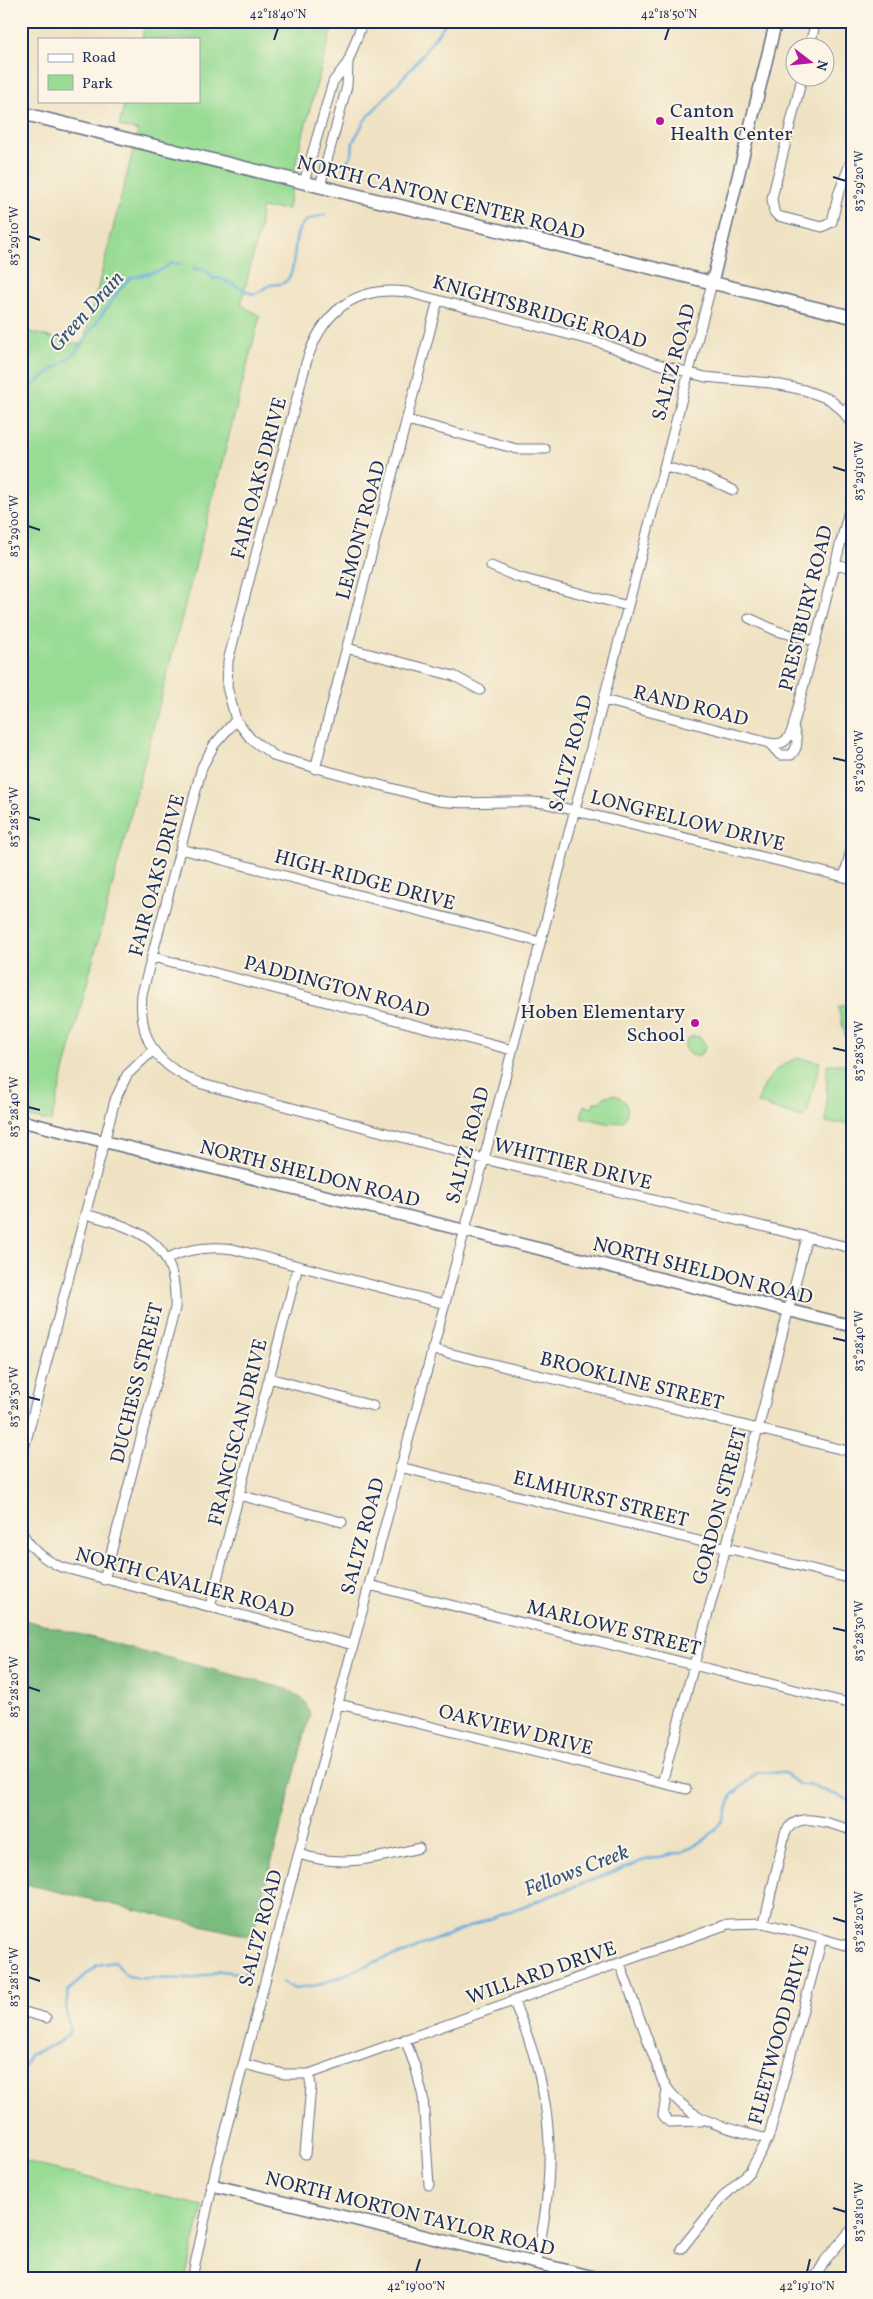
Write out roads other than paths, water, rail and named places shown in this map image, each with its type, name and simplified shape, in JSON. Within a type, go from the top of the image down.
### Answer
[{"type":"main road","name":"NORTH CANTON CENTER ROAD","points":[[21,113],[852,317]]},
{"type":"street","points":[[304,182],[333,82],[348,62],[363,21]]},
{"type":"street","name":"SALTZ ROAD","points":[[192,2278],[212,2185],[353,1645],[484,1159],[690,372],[776,21]]},
{"type":"street","points":[[812,38],[816,21]]},
{"type":"street","points":[[320,186],[347,86],[348,62]]},
{"type":"street","points":[[800,88],[772,205],[774,212],[778,216],[822,227],[828,226],[833,217],[838,195],[850,174],[852,159]]},
{"type":"street","name":"KNIGHTSBRIDGE ROAD","points":[[343,306],[367,294],[390,290],[407,292],[601,343],[651,362],[717,379],[788,386],[825,397],[842,410]]},
{"type":"street","name":"LEMONT ROAD","points":[[315,768],[438,300]]},
{"type":"street","name":"FAIR OAKS DRIVE","points":[[153,1050],[144,1030],[141,1007],[142,994],[204,761],[214,745],[236,720],[227,687],[228,661],[310,351],[324,324],[343,306]]},
{"type":"street","points":[[852,407],[842,410],[852,425]]},
{"type":"street","points":[[407,420],[517,449],[545,449]]},
{"type":"street","points":[[664,467],[704,477],[733,490]]},
{"type":"street","name":"PRESTBURY ROAD","points":[[784,742],[790,737],[793,727],[852,499]]},
{"type":"street","points":[[835,564],[852,568]]},
{"type":"street","points":[[491,566],[517,577],[628,606]]},
{"type":"street","points":[[749,618],[777,631],[815,641]]},
{"type":"street","points":[[347,648],[454,676],[480,690]]},
{"type":"street","name":"RAND ROAD","points":[[604,700],[769,743],[778,745],[784,742]]},
{"type":"street","name":"LONGFELLOW DRIVE","points":[[236,720],[250,739],[270,754],[283,760],[439,801],[463,804],[530,801],[575,810],[848,878]]},
{"type":"street","name":"PRESTBURY ROAD","points":[[791,755],[796,750],[798,741],[793,727]]},
{"type":"street","name":"RAND ROAD","points":[[769,743],[780,755],[791,755]]},
{"type":"street","points":[[848,878],[852,846]]},
{"type":"street","name":"HIGH-RIDGE DRIVE","points":[[181,849],[540,942]]},
{"type":"street","name":"PADDINGTON ROAD","points":[[153,957],[512,1050]]},
{"type":"street","points":[[21,1460],[115,1100],[122,1084],[134,1066],[153,1050]]},
{"type":"street","name":"WHITTIER DRIVE","points":[[153,1050],[172,1071],[202,1084],[484,1159],[852,1248]]},
{"type":"street","name":"NORTH SHELDON ROAD","points":[[21,1121],[852,1326]]},
{"type":"street","name":"DUCHESS STREET","points":[[85,1214],[135,1229],[154,1243],[166,1259],[175,1284],[175,1308],[104,1580]]},
{"type":"street","name":"GORDON STREET","points":[[662,1783],[727,1547],[806,1237]]},
{"type":"street","points":[[166,1259],[192,1249],[218,1247],[445,1304]]},
{"type":"street","name":"FRANCISCAN DRIVE","points":[[210,1607],[298,1266]]},
{"type":"street","name":"BROOKLINE STREET","points":[[432,1349],[852,1452]]},
{"type":"street","points":[[269,1378],[373,1406]]},
{"type":"street","name":"ELMHURST STREET","points":[[400,1467],[852,1579]]},
{"type":"street","points":[[239,1495],[342,1522]]},
{"type":"street","name":"NORTH CAVALIER ROAD","points":[[22,1531],[34,1549],[52,1563],[104,1580],[353,1645]]},
{"type":"street","name":"MARLOWE STREET","points":[[369,1585],[852,1704]]},
{"type":"street","name":"OAKVIEW DRIVE","points":[[339,1704],[686,1789]]},
{"type":"street","points":[[764,1923],[785,1834],[794,1822],[808,1819],[852,1830]]},
{"type":"street","points":[[299,1854],[323,1861],[348,1862],[419,1848]]},
{"type":"street","name":"WILLARD DRIVE","points":[[244,2064],[284,2074],[309,2074],[723,1926],[764,1923],[852,1947]]},
{"type":"street","name":"FLEETWOOD DRIVE","points":[[682,2249],[721,2200],[750,2171],[768,2139],[822,1939]]},
{"type":"street","points":[[620,1964],[654,2060],[668,2090],[681,2106],[704,2121]]},
{"type":"street","points":[[513,2000],[537,2064],[550,2134],[549,2194],[536,2262]]},
{"type":"street","points":[[21,2011],[46,2018]]},
{"type":"street","points":[[405,2039],[423,2096],[429,2186]]},
{"type":"street","points":[[305,2154],[310,2086],[309,2074]]},
{"type":"street","points":[[668,2090],[663,2115],[669,2122],[704,2121],[768,2139]]},
{"type":"street","name":"NORTH MORTON TAYLOR ROAD","points":[[212,2185],[598,2278]]},
{"type":"street","points":[[815,2278],[826,2259],[852,2229]]},
{"type":"waterway","name":"Green Drain","points":[[343,168],[352,154],[353,142],[365,120],[416,63],[447,21]]},
{"type":"waterway","name":"Green Drain","points":[[192,268],[206,270],[213,279],[219,278],[253,294],[260,292],[270,285],[283,283],[292,271],[296,239],[301,226],[309,219],[325,214]]},
{"type":"waterway","name":"Green Drain","points":[[21,394],[75,353],[120,289],[130,278],[159,271],[172,263],[181,264]]},
{"type":"waterway","name":"Fellows Creek","points":[[282,1982],[295,1989],[322,1984],[387,1957],[407,1953],[424,1944],[642,1861],[682,1852],[707,1838],[723,1820],[732,1795],[758,1772],[785,1773],[798,1784],[813,1786],[852,1801]]},
{"type":"waterway","name":"Fellows Creek","points":[[21,2075],[30,2055],[60,2042],[68,2034],[70,2028],[66,2011],[68,1991],[97,1965],[115,1962],[126,1975],[136,1978],[192,1979],[221,1971],[251,1974]]},
{"type":"place","name":"Canton Health Center","points":[[660,121]]},
{"type":"place","name":"Hoben Elementary School","points":[[695,1023]]}]
